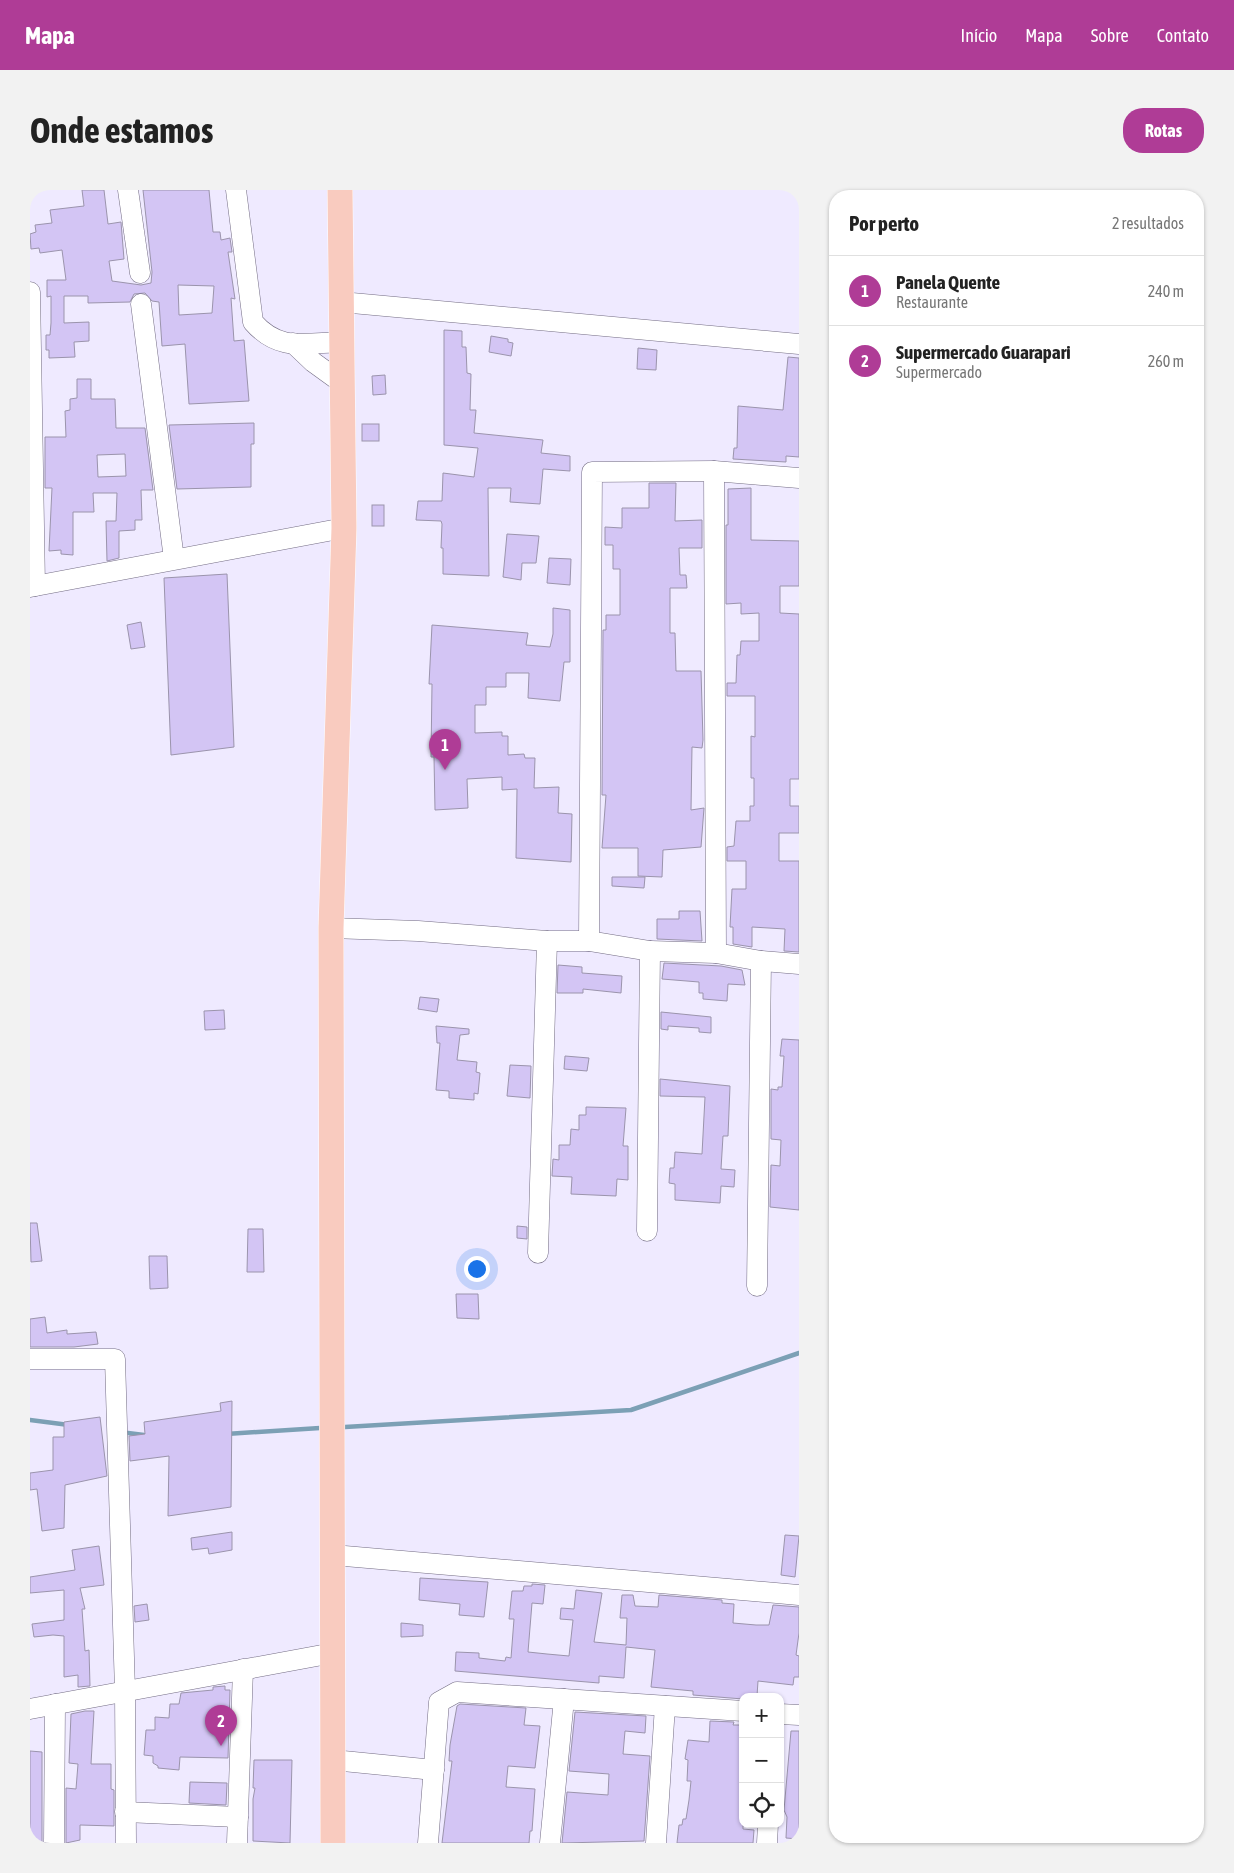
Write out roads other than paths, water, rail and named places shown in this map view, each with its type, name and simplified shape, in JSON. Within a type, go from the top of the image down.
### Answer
[{"type":"main road","points":[[333,1843],[332,928],[344,528],[340,190]]},
{"type":"street","points":[[128,190],[140,273]]},
{"type":"street","points":[[236,190],[253,322],[264,335],[281,343],[342,342]]},
{"type":"street","points":[[30,294],[32,587],[344,528]]},
{"type":"street","points":[[341,302],[799,344]]},
{"type":"street","points":[[141,304],[174,559]]},
{"type":"street","points":[[293,343],[313,362],[342,383]]},
{"type":"street","points":[[589,941],[592,472],[714,471],[799,478]]},
{"type":"street","points":[[714,471],[716,952]]},
{"type":"street","points":[[332,928],[418,931],[547,941],[589,941],[650,951],[716,952],[761,961],[799,964]]},
{"type":"street","points":[[538,1253],[547,941]]},
{"type":"street","points":[[647,1231],[650,951]]},
{"type":"street","points":[[756,1286],[761,961]]},
{"type":"street","points":[[30,1359],[115,1359],[125,1692],[126,1843]]},
{"type":"street","points":[[333,1555],[799,1595]]},
{"type":"street","points":[[30,1709],[333,1652]]},
{"type":"street","points":[[237,1843],[243,1670]]},
{"type":"street","points":[[428,1843],[439,1702],[457,1692],[739,1711]]},
{"type":"street","points":[[550,1843],[564,1699]]},
{"type":"street","points":[[54,1843],[55,1704]]},
{"type":"street","points":[[656,1843],[665,1706]]},
{"type":"street","points":[[784,1714],[799,1715]]},
{"type":"street","points":[[333,1760],[434,1770]]},
{"type":"street","points":[[125,1812],[238,1817]]},
{"type":"street","points":[[767,1843],[768,1828]]},
{"type":"waterway","points":[[345,1427],[631,1410],[799,1353]]},
{"type":"waterway","points":[[30,1420],[69,1425]]},
{"type":"waterway","points":[[226,1434],[320,1428]]},
{"type":"waterway","points":[[128,1433],[144,1435]]},
{"type":"place","name":"Panela Quente","points":[[445,770]]},
{"type":"place","name":"Supermercado Guarapari","points":[[221,1746]]}]
